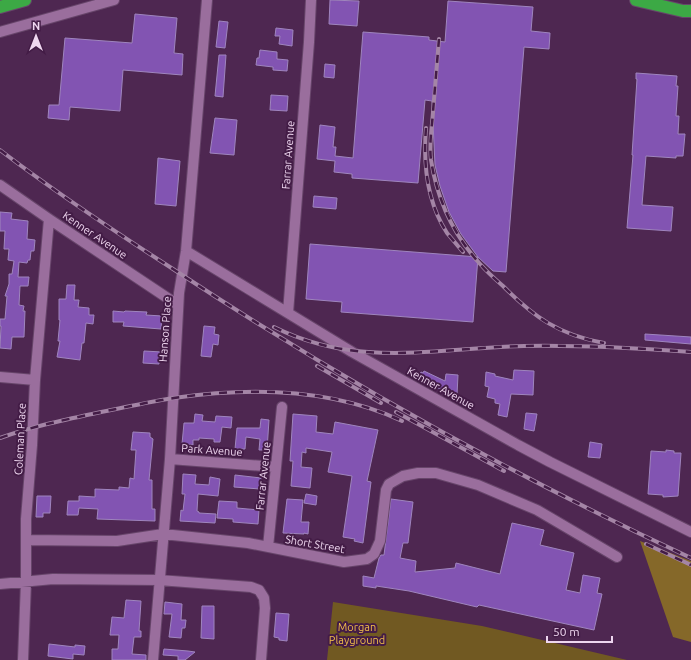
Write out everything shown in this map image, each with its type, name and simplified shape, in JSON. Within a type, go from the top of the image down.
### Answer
[{"type":"highway","points":[[0,7],[25,0]]},
{"type":"highway","points":[[636,0],[688,13]]},
{"type":"street","points":[[0,32],[114,0]]},
{"type":"street","name":"Hanson Place","points":[[153,660],[170,459],[178,305],[186,251],[208,0]]},
{"type":"street","name":"Farrar Avenue","points":[[288,313],[311,0]]},
{"type":"street","name":"Kenner Avenue","points":[[0,185],[178,305]]},
{"type":"street","name":"Coleman Place","points":[[23,660],[26,582],[26,520],[35,380],[49,219]]},
{"type":"street","name":"Kenner Avenue","points":[[186,251],[352,352],[518,445],[691,532]]},
{"type":"street","points":[[0,377],[35,380]]},
{"type":"street","name":"Farrar Avenue","points":[[268,547],[282,407]]},
{"type":"street","name":"Park Avenue","points":[[170,459],[276,467]]},
{"type":"street","name":"Short Street","points":[[26,540],[117,541],[163,534],[248,543],[344,562],[366,559],[374,554],[380,541],[386,490],[389,484],[403,476],[418,473],[436,473],[478,485],[537,510],[617,557]]},
{"type":"street","points":[[0,584],[53,579],[159,580],[252,588],[259,590],[264,598],[265,608],[261,660]]},
{"type":"green space","name":"Morgan Playground","points":[[333,602],[482,626],[627,660],[327,660]]},
{"type":"shaded area","points":[[640,541],[691,561],[691,642],[673,637]]},
{"type":"building","points":[[330,0],[359,1],[357,26],[329,24]]},
{"type":"building","points":[[448,1],[533,7],[531,31],[550,33],[549,49],[524,47],[506,272],[493,271],[478,257],[461,234],[449,212],[440,186],[435,165],[432,101],[425,100],[418,183],[352,178],[352,174],[334,172],[335,161],[317,159],[320,125],[335,127],[333,147],[336,147],[335,156],[353,158],[363,32],[429,37],[429,40],[445,42]]},
{"type":"building","points":[[135,14],[177,18],[174,53],[183,54],[182,75],[123,70],[120,111],[70,107],[69,120],[48,118],[49,105],[59,105],[65,38],[132,43]]},
{"type":"building","points":[[219,21],[228,22],[225,48],[216,47]]},
{"type":"building","points":[[276,28],[293,30],[292,46],[279,44],[280,36],[275,36]]},
{"type":"building","points":[[260,50],[277,52],[277,59],[288,60],[287,71],[273,70],[273,67],[256,65]]},
{"type":"building","points":[[219,55],[226,55],[223,97],[215,96]]},
{"type":"building","points":[[325,64],[335,65],[334,78],[324,77]]},
{"type":"building","points":[[636,73],[677,76],[676,86],[678,86],[676,116],[679,116],[678,134],[685,134],[683,156],[676,156],[676,158],[646,156],[642,205],[673,207],[671,231],[627,228],[633,155],[637,79]]},
{"type":"building","points":[[271,95],[288,96],[287,111],[270,110]]},
{"type":"building","points":[[215,118],[237,120],[234,155],[210,153]]},
{"type":"building","points":[[158,158],[180,161],[176,206],[155,204]]},
{"type":"building","points":[[314,196],[337,198],[336,209],[313,207]]},
{"type":"building","points":[[0,212],[12,213],[11,219],[28,221],[27,239],[35,240],[34,251],[31,251],[30,260],[28,260],[27,263],[19,262],[18,277],[29,277],[28,286],[20,286],[19,305],[24,306],[23,311],[25,311],[24,337],[12,337],[11,349],[0,348],[0,319],[5,319],[7,296],[5,296],[9,284],[9,274],[12,274],[14,261],[8,260],[9,249],[4,249],[5,231],[0,231]]},
{"type":"building","points":[[310,244],[478,257],[473,322],[341,312],[342,302],[306,299]]},
{"type":"building","points":[[67,285],[75,285],[74,300],[79,300],[78,307],[89,308],[89,315],[94,315],[93,324],[86,323],[84,343],[82,343],[80,360],[57,357],[60,341],[58,341],[60,320],[59,299],[66,299]]},
{"type":"building","points":[[113,311],[147,312],[146,315],[162,316],[161,329],[123,326],[124,322],[113,322]]},
{"type":"building","points":[[204,326],[215,327],[214,334],[219,335],[218,345],[213,344],[211,357],[201,356]]},
{"type":"building","points":[[645,334],[691,337],[691,344],[645,340]]},
{"type":"building","points":[[144,351],[162,352],[162,359],[159,358],[159,364],[143,363]]},
{"type":"building","points":[[514,370],[534,371],[533,395],[511,394],[507,417],[498,415],[500,404],[495,403],[495,399],[487,397],[489,387],[485,386],[486,372],[495,374],[495,376],[513,380]]},
{"type":"building","points":[[424,371],[445,381],[446,374],[458,375],[457,395],[445,394],[445,391],[418,379],[421,372],[423,373]]},
{"type":"building","points":[[526,413],[537,414],[534,431],[524,429]]},
{"type":"building","points":[[195,414],[203,415],[202,421],[215,422],[216,416],[232,417],[231,428],[222,427],[220,442],[214,442],[214,439],[199,438],[199,440],[193,440],[193,445],[182,444],[184,423],[194,423]]},
{"type":"building","points":[[293,414],[317,416],[316,432],[333,434],[335,422],[378,430],[367,481],[371,482],[363,543],[354,541],[355,539],[343,537],[352,476],[328,472],[332,452],[306,448],[306,453],[302,452],[301,467],[312,468],[310,488],[291,486],[293,461],[290,461]]},
{"type":"building","points":[[261,419],[269,420],[267,450],[259,450],[260,439],[246,437],[245,449],[235,449],[237,428],[260,428]]},
{"type":"building","points":[[133,432],[150,433],[150,437],[153,439],[149,480],[152,480],[152,509],[155,509],[155,521],[97,519],[98,509],[79,508],[78,515],[67,515],[68,501],[79,501],[79,496],[95,497],[95,489],[119,490],[119,487],[129,488],[130,478],[134,479],[136,450],[131,450]]},
{"type":"building","points":[[590,442],[602,444],[600,458],[588,457]]},
{"type":"building","points":[[666,450],[674,451],[674,453],[681,453],[678,496],[663,497],[663,495],[648,494],[651,451],[666,452]]},
{"type":"building","points":[[183,474],[196,475],[195,484],[209,485],[210,477],[220,479],[218,496],[198,494],[197,511],[199,513],[216,514],[215,523],[180,521],[185,494],[182,494]]},
{"type":"building","points":[[235,475],[261,478],[260,489],[234,487]]},
{"type":"building","points":[[306,494],[317,496],[316,505],[304,503]]},
{"type":"building","points":[[37,496],[51,496],[50,513],[43,513],[43,517],[36,517]]},
{"type":"building","points":[[287,499],[303,500],[301,522],[309,522],[308,534],[283,533]]},
{"type":"building","points":[[391,499],[413,502],[408,543],[403,543],[400,558],[416,561],[415,572],[455,568],[456,563],[500,574],[512,523],[544,530],[540,545],[574,553],[566,590],[580,593],[583,575],[600,578],[597,593],[602,594],[594,630],[479,605],[477,607],[409,591],[376,586],[376,588],[363,586],[363,576],[374,578],[379,558],[381,555],[384,555]]},
{"type":"building","points":[[219,501],[237,502],[237,508],[259,510],[258,524],[233,522],[233,519],[217,518]]},
{"type":"building","points":[[126,600],[141,601],[139,631],[141,631],[141,637],[134,637],[132,654],[146,655],[146,660],[112,660],[112,649],[118,649],[119,635],[110,635],[112,617],[124,618]]},
{"type":"building","points":[[165,602],[182,604],[181,620],[186,620],[185,628],[182,628],[181,638],[169,637],[172,614],[164,614]]},
{"type":"building","points":[[202,606],[214,606],[214,639],[201,638]]},
{"type":"building","points":[[276,613],[289,614],[287,641],[279,640],[279,638],[274,637]]},
{"type":"building","points":[[49,644],[75,647],[75,645],[85,646],[84,655],[73,654],[73,659],[48,656]]},
{"type":"building","points":[[164,649],[195,652],[185,660],[178,660],[178,656],[163,655]]},
{"type":"railway","points":[[439,39],[430,154],[442,203],[455,229],[471,254],[484,268],[514,297],[537,316],[560,330],[588,340],[604,343]]},
{"type":"railway","points":[[426,128],[426,169],[431,196],[440,221],[447,233],[463,252]]},
{"type":"railway","points":[[0,150],[63,196],[151,255],[235,309],[362,386],[492,459],[691,558]]},
{"type":"railway","points":[[274,327],[305,340],[336,348],[367,352],[428,352],[524,346],[608,347],[691,352]]},
{"type":"railway","points":[[317,366],[381,403]]},
{"type":"railway","points":[[0,438],[55,422],[150,402],[203,394],[232,392],[290,393],[319,396],[375,410],[402,421]]},
{"type":"railway","points":[[396,412],[504,471]]},
{"type":"railway","points":[[646,544],[691,565]]}]
